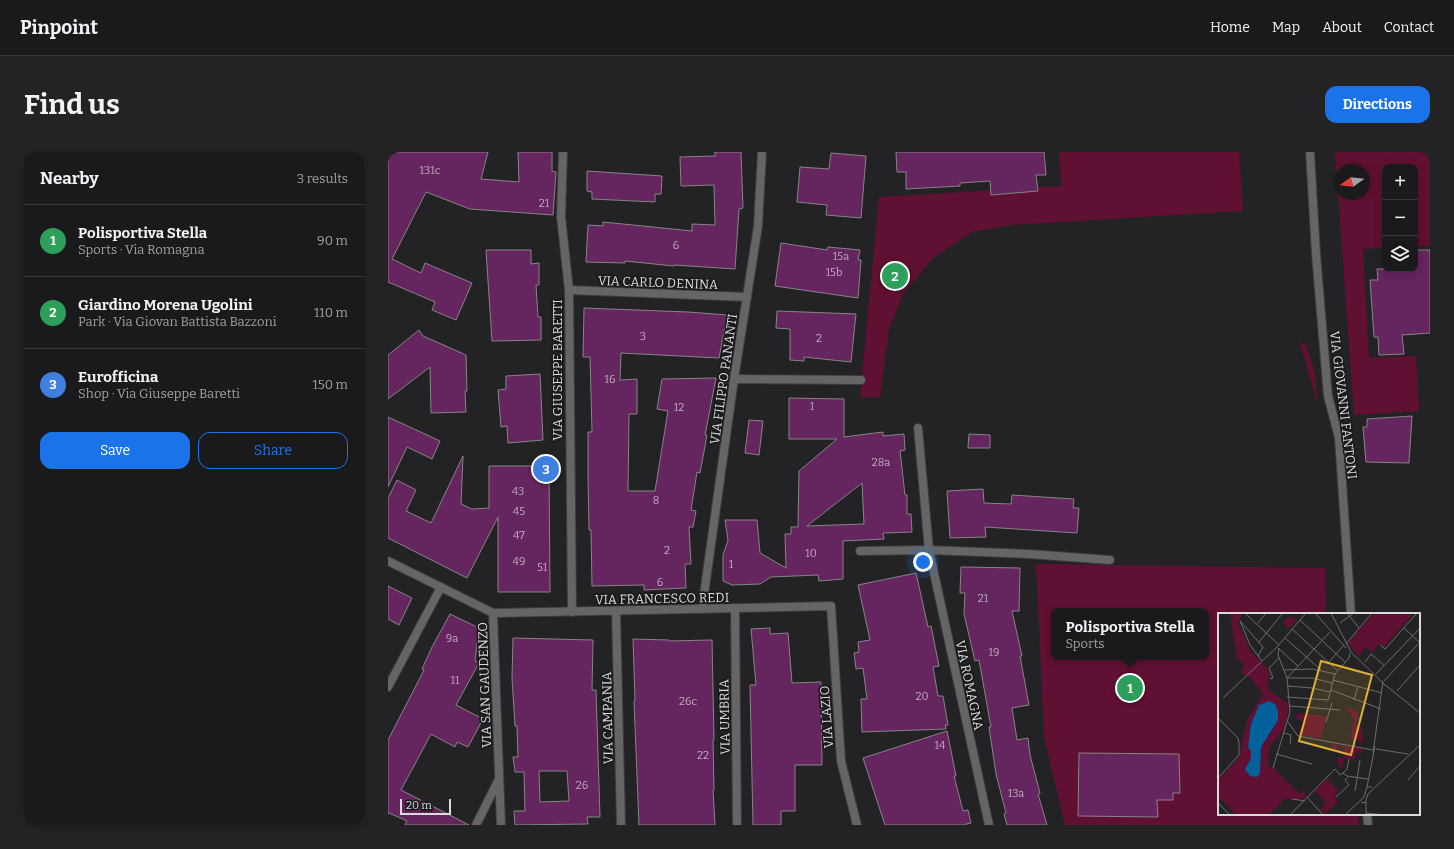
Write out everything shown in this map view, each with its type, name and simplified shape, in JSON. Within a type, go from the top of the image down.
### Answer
[{"type":"street","name":"VIA GIUSEPPE BARETTI","points":[[564,152],[561,217],[569,290],[572,612]]},
{"type":"street","name":"VIA FILIPPO PANANTI","points":[[702,609],[734,379],[758,226],[762,152]]},
{"type":"street","name":"VIA GIOVANNI FANTONI","points":[[1310,152],[1316,254],[1328,396],[1339,438],[1351,613]]},
{"type":"street","name":"VIA CARLO DENINA","points":[[569,290],[747,297]]},
{"type":"street","points":[[734,379],[861,380]]},
{"type":"street","name":"VIA ROMAGNA","points":[[918,428],[929,550],[988,825]]},
{"type":"street","points":[[860,550],[929,550],[1029,554],[1110,560]]},
{"type":"street","name":"VIA SAN GAUDENZO","points":[[388,561],[493,613],[501,825]]},
{"type":"street","points":[[388,688],[441,587]]},
{"type":"street","name":"VIA FRANCESCO REDI","points":[[493,613],[832,606]]},
{"type":"street","name":"VIA LAZIO","points":[[832,606],[841,761],[857,825]]},
{"type":"street","name":"VIA UMBRIA","points":[[735,608],[737,825]]},
{"type":"street","name":"VIA CAMPANIA","points":[[616,611],[622,825]]},
{"type":"street","points":[[476,825],[499,780]]},
{"type":"street","points":[[1367,815],[1368,825]]},
{"type":"shaded area","points":[[1059,152],[1239,152],[1243,211],[1011,225],[972,232],[932,259],[903,294],[889,329],[880,397],[860,397],[879,197],[1061,186]]},
{"type":"shaded area","points":[[1335,152],[1430,152],[1430,246],[1418,246],[1418,164],[1382,164],[1382,248],[1363,249],[1369,358],[1416,356],[1419,411],[1354,415],[1338,200],[1370,200],[1370,164],[1336,164]]},
{"type":"shaded area","points":[[1299,340],[1301,343],[1306,345],[1315,374],[1318,405]]},
{"type":"shaded area","points":[[1036,564],[1325,568],[1326,613],[1218,613],[1218,815],[1358,815],[1359,825],[1065,825],[1044,737]]},
{"type":"building","points":[[388,152],[488,152],[481,179],[519,182],[518,152],[552,152],[552,171],[556,172],[553,215],[470,209],[426,192],[392,259],[421,273],[425,263],[472,283],[456,320],[432,310],[435,302],[388,282]]},
{"type":"building","points":[[715,152],[741,152],[743,208],[739,209],[735,269],[674,266],[625,261],[625,263],[586,262],[588,225],[603,226],[603,222],[692,231],[692,224],[715,225],[714,185],[681,186],[680,157],[715,156]]},
{"type":"building","points":[[896,152],[1044,152],[1046,175],[1036,175],[1038,191],[991,195],[990,181],[960,183],[960,186],[906,189],[906,172],[897,172]]},
{"type":"building","points":[[831,153],[866,156],[861,218],[826,215],[827,205],[797,202],[800,167],[829,169]]},
{"type":"building","points":[[587,171],[662,176],[661,194],[655,194],[655,202],[592,199],[592,192],[587,191]]},
{"type":"building","points":[[781,243],[827,250],[828,247],[860,250],[858,260],[861,260],[858,298],[775,286]]},
{"type":"building","points":[[486,250],[531,250],[531,264],[539,263],[539,285],[536,285],[538,317],[541,317],[541,340],[492,341]]},
{"type":"building","points":[[1418,250],[1430,250],[1430,333],[1402,335],[1404,354],[1379,355],[1378,337],[1374,337],[1370,280],[1378,280],[1377,269],[1382,269],[1382,272],[1418,272]]},
{"type":"building","points":[[584,308],[727,315],[719,358],[621,353],[620,380],[637,379],[637,414],[629,414],[628,491],[655,491],[668,411],[657,409],[662,379],[716,378],[705,435],[707,435],[700,473],[697,472],[691,510],[696,511],[693,527],[689,527],[691,564],[685,564],[686,588],[644,590],[644,585],[592,586],[588,476],[588,432],[592,432],[590,357],[583,357]]},
{"type":"building","points":[[777,311],[856,314],[851,362],[804,357],[804,361],[790,360],[790,329],[776,328]]},
{"type":"building","points":[[419,330],[423,336],[466,355],[466,412],[431,413],[430,367],[388,399],[388,355]]},
{"type":"building","points":[[540,374],[543,440],[508,443],[507,426],[501,427],[498,390],[506,389],[506,376]]},
{"type":"building","points":[[789,398],[844,399],[844,437],[883,432],[883,436],[904,434],[905,450],[900,451],[905,495],[907,495],[907,514],[911,514],[912,532],[883,533],[884,539],[843,541],[843,579],[819,581],[818,575],[771,577],[760,584],[732,585],[723,581],[723,555],[728,540],[725,520],[757,520],[760,553],[786,568],[785,534],[791,534],[791,527],[798,527],[799,471],[837,439],[789,439]],"holes":[[[862,483],[864,524],[807,526]]]},
{"type":"building","points":[[1412,416],[1409,463],[1366,462],[1363,427],[1367,427],[1367,419]]},
{"type":"building","points":[[388,417],[440,441],[432,459],[407,447],[388,487]]},
{"type":"building","points":[[749,420],[763,421],[759,455],[745,453]]},
{"type":"building","points":[[969,434],[990,435],[990,448],[968,448]]},
{"type":"building","points":[[463,456],[461,504],[472,509],[489,508],[489,466],[549,466],[550,592],[498,592],[498,517],[467,578],[388,538],[388,498],[397,480],[416,490],[406,511],[431,523]]},
{"type":"building","points":[[983,489],[984,503],[1011,504],[1012,495],[1074,499],[1073,508],[1079,508],[1077,533],[985,527],[986,537],[950,538],[947,491]]},
{"type":"building","points":[[961,567],[1020,568],[1019,611],[1012,611],[1022,656],[1020,656],[1029,705],[1012,708],[1017,740],[1028,738],[1030,755],[1040,793],[1038,794],[1047,825],[1007,825],[1004,814],[1006,813],[996,774],[989,727],[991,727],[979,660],[975,661],[964,614],[965,593],[960,593]]},
{"type":"building","points":[[916,573],[928,627],[931,626],[939,666],[933,667],[938,696],[943,696],[948,725],[945,725],[946,729],[862,732],[861,699],[867,699],[863,668],[856,669],[854,653],[859,652],[858,642],[870,640],[858,585]]},
{"type":"building","points":[[388,586],[412,598],[399,625],[388,619]]},
{"type":"building","points":[[450,614],[479,628],[475,661],[479,663],[456,705],[483,719],[468,747],[457,742],[455,747],[431,734],[401,790],[469,825],[405,825],[407,821],[389,813],[388,814],[388,740],[424,670],[422,669],[432,647]]},
{"type":"building","points":[[770,628],[770,634],[788,633],[792,683],[821,682],[822,765],[795,765],[795,811],[781,811],[781,825],[753,825],[750,685],[756,685],[751,629]]},
{"type":"building","points":[[513,638],[593,640],[592,690],[596,690],[600,817],[587,817],[588,824],[515,825],[514,811],[525,811],[524,772],[515,772],[513,757],[518,757],[517,726],[515,726],[512,678]],"holes":[[[539,771],[567,771],[569,801],[540,802]]]},
{"type":"building","points":[[633,639],[669,641],[712,640],[714,740],[713,790],[715,825],[639,825]]},
{"type":"building","points":[[947,731],[956,776],[954,776],[963,811],[968,810],[971,823],[966,825],[885,825],[863,758]]},
{"type":"building","points":[[1079,753],[1179,754],[1180,793],[1173,793],[1173,800],[1157,800],[1158,817],[1078,816]]},
{"type":"place","name":"Giardino Morena Ugolini","points":[[895,276]]},
{"type":"place","name":"Eurofficina","points":[[546,469]]},
{"type":"place","name":"Polisportiva Stella","points":[[1130,688]]}]
